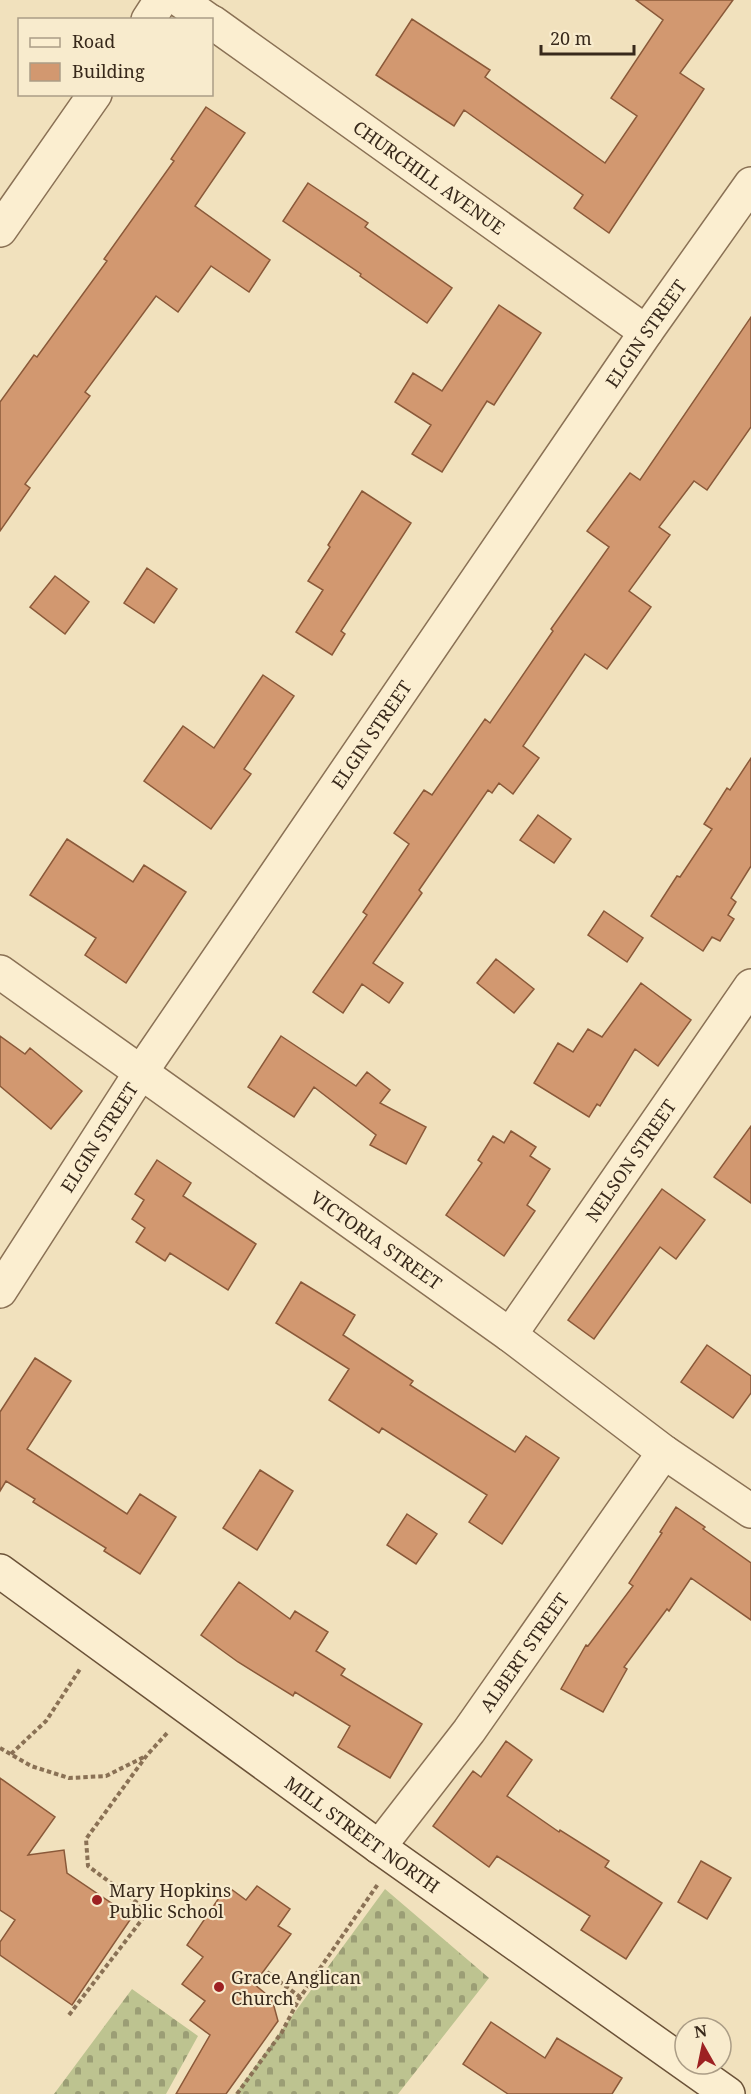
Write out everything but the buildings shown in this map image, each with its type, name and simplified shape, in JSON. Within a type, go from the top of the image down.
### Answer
[{"type":"street","points":[[149,18],[161,0]]},
{"type":"street","points":[[180,0],[205,18]]},
{"type":"street","name":"CHURCHILL AVENUE","points":[[213,23],[646,332]]},
{"type":"street","points":[[0,230],[94,96]]},
{"type":"street","name":"ELGIN STREET","points":[[0,1291],[141,1072],[646,332],[751,184]]},
{"type":"street","name":"VICTORIA STREET","points":[[0,972],[510,1335],[664,1452],[751,1511]]},
{"type":"street","name":"NELSON STREET","points":[[510,1335],[751,986]]},
{"type":"street","name":"ALBERT STREET","points":[[387,1853],[469,1731],[664,1452]]},
{"type":"street","name":"MILL STREET NORTH","points":[[0,1571],[718,2091]]},
{"type":"path","points":[[11,1754],[46,1721],[98,1642]]},
{"type":"path","points":[[69,2015],[147,1913],[134,1900],[88,1866],[86,1839],[147,1755],[189,1708]]},
{"type":"path","points":[[0,1748],[31,1766],[69,1778],[106,1776],[147,1755]]},
{"type":"path","points":[[237,2094],[282,2032],[387,1853]]},
{"type":"path","points":[[267,1972],[301,1997]]},
{"type":"green space","points":[[385,1889],[489,1978],[398,2094],[235,2094]]},
{"type":"green space","points":[[132,1989],[198,2036],[166,2094],[54,2094]]},
{"type":"place","name":"Mary Hopkins Public School","points":[[97,1900]]},
{"type":"place","name":"Grace Anglican Church","points":[[219,1987]]}]
